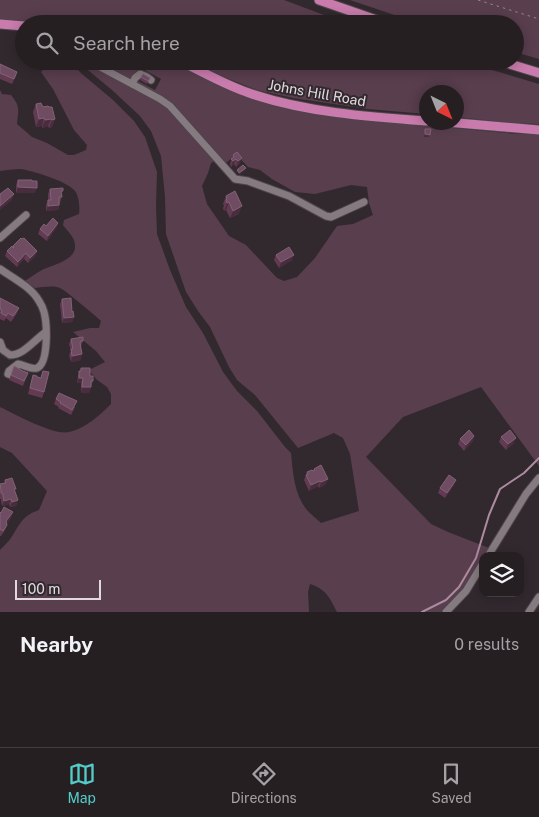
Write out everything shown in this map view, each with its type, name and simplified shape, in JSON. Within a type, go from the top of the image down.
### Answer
[{"type":"main road","points":[[319,0],[362,15]]},
{"type":"main road","points":[[0,24],[15,25]]},
{"type":"main road","points":[[524,68],[539,73]]},
{"type":"main road","name":"Johns Hill Road","points":[[198,70],[239,90],[279,102],[335,112],[419,121]]},
{"type":"main road","points":[[464,124],[539,130]]},
{"type":"street","points":[[106,70],[170,106],[235,179],[248,181],[289,196],[326,216],[331,216],[364,202]]},
{"type":"street","points":[[132,84],[140,74],[147,76],[151,80]]},
{"type":"street","points":[[0,238],[26,215]]},
{"type":"street","points":[[0,269],[30,291],[39,301],[44,310],[45,318],[46,352],[44,359],[39,367],[36,368],[18,364],[8,371],[8,374],[11,375]]},
{"type":"street","points":[[0,342],[2,350],[10,355],[15,355],[46,332]]},
{"type":"street","points":[[490,552],[526,494],[539,478]]},
{"type":"street","points":[[446,612],[466,591],[479,570]]},
{"type":"street","points":[[529,612],[539,597]]},
{"type":"path","points":[[478,0],[524,15]]},
{"type":"path","points":[[524,15],[539,20]]},
{"type":"shaded area","points":[[0,0],[284,0],[324,15],[15,15],[15,21],[0,19]]},
{"type":"shaded area","points":[[350,0],[539,0],[539,59],[524,55],[524,15],[394,15]]},
{"type":"shaded area","points":[[43,70],[78,70],[134,121],[145,137],[157,172],[157,234],[186,307],[203,333],[223,372],[291,453],[295,482],[302,503],[321,523],[359,511],[350,454],[343,438],[334,433],[298,448],[255,395],[237,380],[210,327],[186,292],[166,234],[161,156],[151,131],[140,116],[88,70],[101,70],[162,102],[216,160],[211,163],[202,186],[207,204],[229,236],[246,245],[277,278],[284,281],[297,277],[315,258],[337,226],[353,224],[373,215],[367,187],[351,185],[315,194],[295,192],[260,170],[248,167],[236,154],[226,163],[218,157],[174,106],[136,84],[138,81],[155,90],[161,79],[144,70],[189,70],[228,90],[258,100],[419,125],[419,130],[464,129],[517,134],[539,133],[539,466],[481,387],[403,417],[366,457],[431,524],[489,548],[486,552],[479,552],[479,564],[462,591],[441,612],[337,612],[327,595],[310,584],[308,592],[309,612],[0,612],[0,550],[25,518],[39,510],[47,491],[12,453],[0,447],[0,407],[34,424],[54,431],[69,432],[87,425],[111,404],[111,394],[107,387],[96,379],[89,370],[105,362],[96,351],[73,332],[99,328],[101,321],[60,288],[51,286],[35,288],[25,281],[42,270],[68,258],[75,250],[75,242],[63,225],[64,220],[79,214],[79,202],[76,193],[65,184],[32,172],[20,169],[0,171],[0,90],[2,94],[11,95],[14,99],[18,109],[17,124],[32,137],[68,155],[74,155],[86,150],[87,145],[74,130],[53,89],[41,72]]},
{"type":"shaded area","points":[[110,70],[137,70],[130,81]]},
{"type":"shaded area","points":[[207,70],[492,70],[539,84],[539,124],[464,118],[464,85],[419,85],[419,113],[368,109],[293,98],[257,90]]},
{"type":"building","points":[[0,64],[17,72],[14,79],[0,73]]},
{"type":"building","points":[[143,74],[150,78],[148,81],[141,77]]},
{"type":"building","points":[[41,103],[43,107],[52,107],[55,119],[39,119],[36,104]]},
{"type":"building","points":[[425,130],[431,130],[430,135],[425,134]]},
{"type":"building","points":[[237,152],[242,158],[238,161],[236,159],[233,161],[231,159]]},
{"type":"building","points":[[243,165],[246,168],[239,173],[237,170]]},
{"type":"building","points":[[18,180],[37,181],[37,188],[18,187]]},
{"type":"building","points":[[8,188],[14,194],[0,206],[0,194]]},
{"type":"building","points":[[63,188],[63,191],[61,191],[62,197],[59,197],[59,205],[48,206],[48,200],[51,200],[50,189]]},
{"type":"building","points":[[235,191],[242,206],[233,211],[229,202],[227,203],[226,196]]},
{"type":"building","points":[[53,218],[58,223],[48,236],[40,229],[44,224],[46,226]]},
{"type":"building","points":[[21,238],[24,238],[37,251],[30,258],[26,253],[18,262],[7,251],[12,246],[13,248]]},
{"type":"building","points":[[289,247],[294,255],[281,262],[276,255]]},
{"type":"building","points":[[0,298],[19,308],[13,316],[8,313],[6,316],[1,313]]},
{"type":"building","points":[[71,298],[74,317],[64,318],[62,299]]},
{"type":"building","points":[[83,337],[83,341],[80,343],[82,354],[72,356],[71,339]]},
{"type":"building","points":[[14,366],[28,373],[24,381],[11,375]]},
{"type":"building","points":[[81,368],[90,368],[90,376],[93,376],[91,387],[82,387],[83,378],[79,378]]},
{"type":"building","points":[[43,371],[49,372],[44,392],[30,388],[33,375],[41,378]]},
{"type":"building","points":[[59,393],[77,401],[72,410],[56,399]]},
{"type":"building","points":[[469,430],[474,436],[466,445],[460,439]]},
{"type":"building","points":[[510,430],[516,438],[508,444],[501,437]]},
{"type":"building","points":[[321,465],[328,479],[311,485],[306,475],[308,474],[307,472],[315,470]]},
{"type":"building","points":[[449,475],[456,480],[447,493],[440,488]]},
{"type":"building","points":[[12,478],[18,500],[12,502],[11,499],[4,501],[0,484],[6,483],[5,480]]},
{"type":"building","points":[[4,507],[13,512],[6,521],[7,525],[3,531],[0,529],[0,512]]},
{"type":"waterway","points":[[422,612],[446,600],[459,587],[476,558],[489,515],[500,489],[524,473],[539,458]]}]
